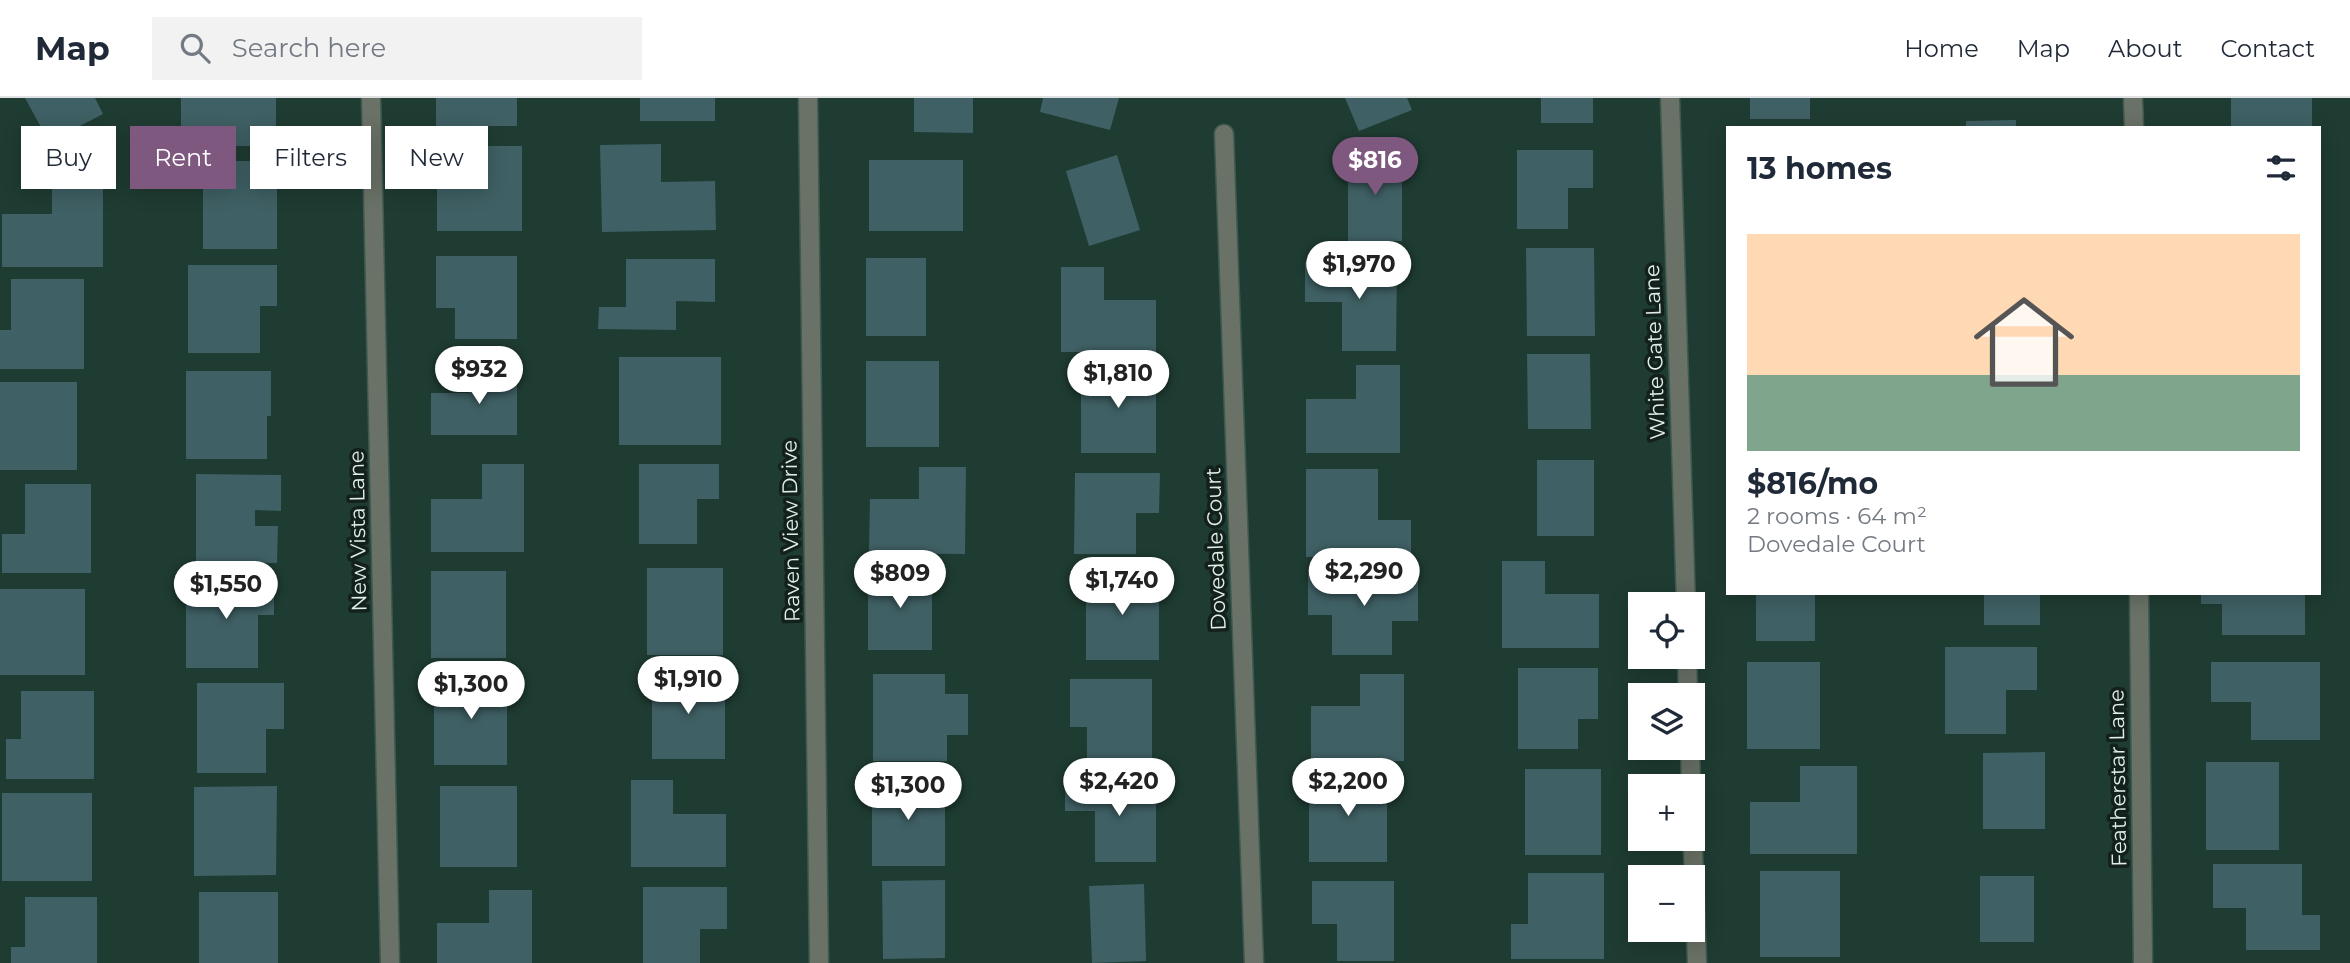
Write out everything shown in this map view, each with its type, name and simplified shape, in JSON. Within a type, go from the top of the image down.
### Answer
[{"type":"street","name":"New Vista Lane","points":[[371,98],[390,963]]},
{"type":"street","name":"Raven View Drive","points":[[808,98],[820,963]]},
{"type":"street","name":"White Gate Lane","points":[[1670,98],[1686,592]]},
{"type":"street","points":[[2133,98],[2134,126]]},
{"type":"street","name":"Dovedale Court","points":[[1224,134],[1254,963]]},
{"type":"street","name":"Featherstar Lane","points":[[2139,595],[2143,963]]},
{"type":"street","points":[[1693,851],[1697,963]]},
{"type":"building","points":[[25,98],[95,98],[103,114],[80,126],[40,126]]},
{"type":"building","points":[[181,98],[276,98],[276,126],[250,126],[250,146],[236,146],[236,126],[181,126]]},
{"type":"building","points":[[436,98],[517,98],[517,126],[436,126]]},
{"type":"building","points":[[640,98],[715,98],[715,121],[640,121]]},
{"type":"building","points":[[914,98],[973,98],[973,133],[914,132]]},
{"type":"building","points":[[1043,98],[1119,98],[1110,130],[1040,112]]},
{"type":"building","points":[[1345,98],[1407,98],[1412,110],[1359,131]]},
{"type":"building","points":[[1541,98],[1593,98],[1593,123],[1541,123]]},
{"type":"building","points":[[1750,98],[1810,98],[1810,119],[1750,119]]},
{"type":"building","points":[[2231,98],[2312,98],[2312,126],[2231,126]]},
{"type":"building","points":[[2016,120],[2016,126],[1966,126],[1966,121]]},
{"type":"building","points":[[661,144],[661,182],[715,181],[716,230],[602,232],[600,145]]},
{"type":"building","points":[[488,146],[522,146],[522,231],[437,231],[437,189],[488,189]]},
{"type":"building","points":[[1517,150],[1593,150],[1593,188],[1568,188],[1568,229],[1517,229]]},
{"type":"building","points":[[1348,153],[1402,153],[1402,241],[1348,241]]},
{"type":"building","points":[[1117,155],[1140,230],[1089,246],[1066,171]]},
{"type":"building","points":[[869,160],[963,160],[963,231],[869,231]]},
{"type":"building","points":[[236,161],[250,161],[250,189],[277,189],[277,249],[203,249],[203,189],[236,189]]},
{"type":"building","points":[[52,189],[103,189],[103,267],[2,267],[2,214],[52,214]]},
{"type":"building","points":[[1526,248],[1594,248],[1595,336],[1527,336]]},
{"type":"building","points":[[436,256],[517,256],[517,339],[455,339],[455,308],[436,308]]},
{"type":"building","points":[[866,258],[926,258],[926,336],[866,336]]},
{"type":"building","points":[[626,259],[715,259],[715,302],[676,301],[676,330],[598,329],[599,307],[626,307]]},
{"type":"building","points":[[1305,262],[1397,263],[1396,351],[1342,351],[1342,302],[1305,302]]},
{"type":"building","points":[[188,265],[277,265],[277,306],[260,306],[260,353],[188,353]]},
{"type":"building","points":[[1061,267],[1104,267],[1104,300],[1156,300],[1156,352],[1061,352]]},
{"type":"building","points":[[11,279],[84,279],[84,369],[0,369],[0,330],[11,330]]},
{"type":"building","points":[[1527,354],[1590,354],[1591,429],[1528,429]]},
{"type":"building","points":[[619,357],[721,357],[721,445],[619,445]]},
{"type":"building","points":[[866,361],[939,361],[939,447],[866,447]]},
{"type":"building","points":[[1356,365],[1400,365],[1400,453],[1306,453],[1306,399],[1356,399]]},
{"type":"building","points":[[469,368],[517,368],[517,435],[431,435],[431,393],[469,393]]},
{"type":"building","points":[[1081,368],[1156,368],[1156,453],[1081,453]]},
{"type":"building","points":[[186,371],[271,371],[267,459],[186,459]]},
{"type":"building","points":[[0,382],[77,382],[77,470],[0,470]]},
{"type":"building","points":[[1537,460],[1594,460],[1594,536],[1537,536]]},
{"type":"building","points":[[482,464],[524,464],[524,552],[431,552],[431,499],[482,499]]},
{"type":"building","points":[[639,464],[719,464],[719,499],[697,499],[697,544],[639,544]]},
{"type":"building","points":[[919,467],[966,467],[965,554],[869,553],[870,499],[919,499]]},
{"type":"building","points":[[1306,469],[1378,469],[1378,520],[1411,520],[1411,557],[1306,557]]},
{"type":"building","points":[[1075,473],[1160,473],[1159,513],[1136,513],[1136,554],[1074,554]]},
{"type":"building","points":[[196,474],[281,475],[281,511],[255,510],[255,526],[278,526],[277,563],[196,562]]},
{"type":"building","points":[[25,484],[91,484],[91,573],[2,573],[2,534],[25,534]]},
{"type":"building","points":[[1502,561],[1545,561],[1545,594],[1599,594],[1599,648],[1502,648]]},
{"type":"building","points":[[647,568],[723,568],[723,655],[647,655]]},
{"type":"building","points":[[431,571],[506,571],[506,658],[431,658]]},
{"type":"building","points":[[868,571],[932,571],[932,650],[868,650]]},
{"type":"building","points":[[1086,573],[1159,573],[1159,660],[1086,660]]},
{"type":"building","points":[[1308,573],[1418,573],[1418,621],[1392,621],[1392,655],[1332,655],[1332,615],[1308,615]]},
{"type":"building","points":[[186,578],[274,578],[274,615],[258,615],[258,668],[186,668]]},
{"type":"building","points":[[0,589],[85,589],[85,675],[0,675]]},
{"type":"building","points":[[1756,595],[1815,595],[1815,641],[1756,641]]},
{"type":"building","points":[[1984,595],[2040,595],[2040,625],[1984,625]]},
{"type":"building","points":[[2201,595],[2305,595],[2305,635],[2222,635],[2222,604],[2201,604]]},
{"type":"building","points":[[1945,647],[2037,647],[2037,690],[2006,690],[2006,734],[1945,734]]},
{"type":"building","points":[[1747,662],[1820,662],[1820,749],[1747,749]]},
{"type":"building","points":[[2211,662],[2320,662],[2320,740],[2251,740],[2251,702],[2211,702]]},
{"type":"building","points":[[1518,668],[1598,668],[1598,719],[1578,719],[1578,749],[1518,749]]},
{"type":"building","points":[[652,672],[725,672],[725,759],[652,759]]},
{"type":"building","points":[[873,674],[945,674],[945,694],[968,694],[968,735],[947,735],[947,761],[873,761]]},
{"type":"building","points":[[1360,674],[1404,674],[1404,761],[1311,761],[1311,706],[1360,706]]},
{"type":"building","points":[[434,677],[507,677],[507,765],[434,765]]},
{"type":"building","points":[[1070,679],[1152,679],[1152,761],[1087,761],[1087,727],[1070,727]]},
{"type":"building","points":[[197,683],[284,683],[284,729],[266,729],[266,773],[197,773]]},
{"type":"building","points":[[21,691],[94,691],[94,779],[6,779],[6,739],[21,739]]},
{"type":"building","points":[[2045,752],[2045,829],[1983,829],[1983,753]]},
{"type":"building","points":[[2206,762],[2279,762],[2279,850],[2206,850]]},
{"type":"building","points":[[1800,766],[1857,766],[1857,854],[1750,854],[1750,802],[1800,802]]},
{"type":"building","points":[[1525,769],[1601,769],[1601,855],[1525,855]]},
{"type":"building","points":[[1309,775],[1387,775],[1387,862],[1309,862]]},
{"type":"building","points":[[872,778],[945,778],[945,866],[872,866]]},
{"type":"building","points":[[631,780],[673,780],[673,814],[726,814],[726,867],[631,867]]},
{"type":"building","points":[[1065,782],[1156,782],[1156,862],[1095,862],[1095,811],[1065,811]]},
{"type":"building","points":[[277,786],[276,875],[194,876],[194,787]]},
{"type":"building","points":[[440,786],[517,786],[517,867],[440,867]]},
{"type":"building","points":[[2,793],[92,793],[92,881],[2,881]]},
{"type":"building","points":[[2213,864],[2302,864],[2302,915],[2320,915],[2320,950],[2246,950],[2246,908],[2213,908]]},
{"type":"building","points":[[1760,871],[1840,871],[1840,957],[1760,957]]},
{"type":"building","points":[[1528,873],[1604,873],[1604,959],[1511,959],[1511,924],[1528,924]]},
{"type":"building","points":[[1980,876],[2034,876],[2034,942],[1980,942]]},
{"type":"building","points":[[945,880],[945,958],[883,959],[882,881]]},
{"type":"building","points":[[1312,881],[1394,881],[1394,961],[1337,961],[1337,924],[1312,924]]},
{"type":"building","points":[[1144,884],[1146,961],[1092,963],[1089,886]]},
{"type":"building","points":[[643,887],[727,887],[727,929],[700,929],[700,963],[643,963]]},
{"type":"building","points":[[489,890],[532,890],[532,963],[437,963],[437,923],[489,923]]},
{"type":"building","points":[[199,892],[278,892],[278,963],[199,963]]},
{"type":"building","points":[[25,897],[97,897],[97,963],[11,963],[11,947],[25,947]]}]
